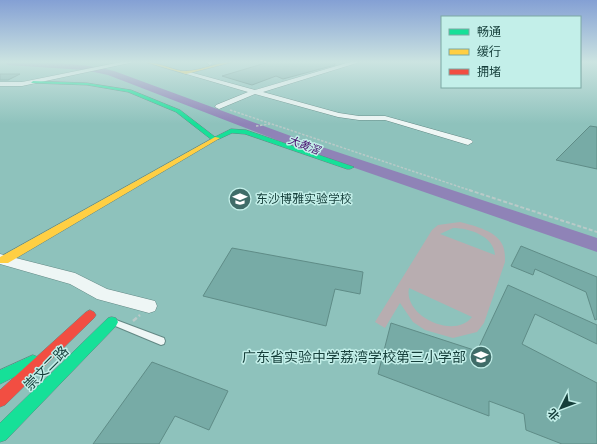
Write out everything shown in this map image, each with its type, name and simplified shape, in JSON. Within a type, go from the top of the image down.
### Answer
[{"type":"street","points":[[0,84],[29,83]]},
{"type":"street","points":[[52,83],[86,84],[129,91],[178,111],[214,139]]},
{"type":"street","points":[[223,83],[338,115],[360,118],[385,118],[468,142]]},
{"type":"street","points":[[220,107],[255,92],[287,83]]},
{"type":"street","points":[[2,260],[214,139],[231,131],[246,132],[350,167]]},
{"type":"street","points":[[2,260],[75,279],[103,294],[149,306]]},
{"type":"street","name":"崇文二路","points":[[0,400],[46,355],[101,318]]},
{"type":"street","name":"崇文二路","points":[[0,434],[101,318]]},
{"type":"street","points":[[0,377],[46,355]]},
{"type":"lane","points":[[101,318],[161,341]]},
{"type":"path","points":[[220,107],[597,232]]},
{"type":"shaded area","points":[[460,222],[479,227],[496,236],[503,246],[505,252],[505,262],[484,323],[477,332],[453,338],[425,330],[413,322],[400,303],[385,328],[375,322],[432,230],[438,225]],"holes":[[[453,228],[459,228],[480,234],[494,248],[495,255],[440,234]],[[409,288],[472,317],[464,324],[454,326],[432,322],[422,316],[414,308],[409,298]]]},
{"type":"building","points":[[244,83],[258,83],[252,85]]},
{"type":"building","points":[[590,126],[597,127],[597,169],[556,160]]},
{"type":"building","points":[[521,246],[597,277],[597,319],[595,320],[586,292],[535,269],[533,275],[511,266]]},
{"type":"building","points":[[232,248],[363,272],[360,294],[335,289],[326,326],[203,296]]},
{"type":"building","points":[[508,285],[597,325],[597,344],[535,314],[522,344],[597,383],[597,444],[562,444],[526,430],[524,414],[489,401],[489,416],[378,374],[391,323],[477,351]]},
{"type":"building","points":[[152,362],[228,391],[209,430],[175,416],[159,444],[93,444]]},
{"type":"waterway","name":"大黄滘","points":[[137,83],[305,146],[597,245]]},
{"type":"traffic: fast","points":[[52,83],[87,84],[129,91],[178,111],[214,139]]},
{"type":"traffic: fast","points":[[217,138],[231,131],[246,132],[350,167]]},
{"type":"traffic: fast","points":[[0,434],[112,322]]},
{"type":"traffic: fast","points":[[0,377],[33,361]]},
{"type":"traffic: slow","points":[[4,260],[217,138]]},
{"type":"traffic: jam","points":[[0,400],[90,315]]},
{"type":"place","name":"东沙博雅实验学校","points":[[240,199]]},
{"type":"place","name":"广东省实验中学荔湾学校第三小学部","points":[[481,357]]}]
